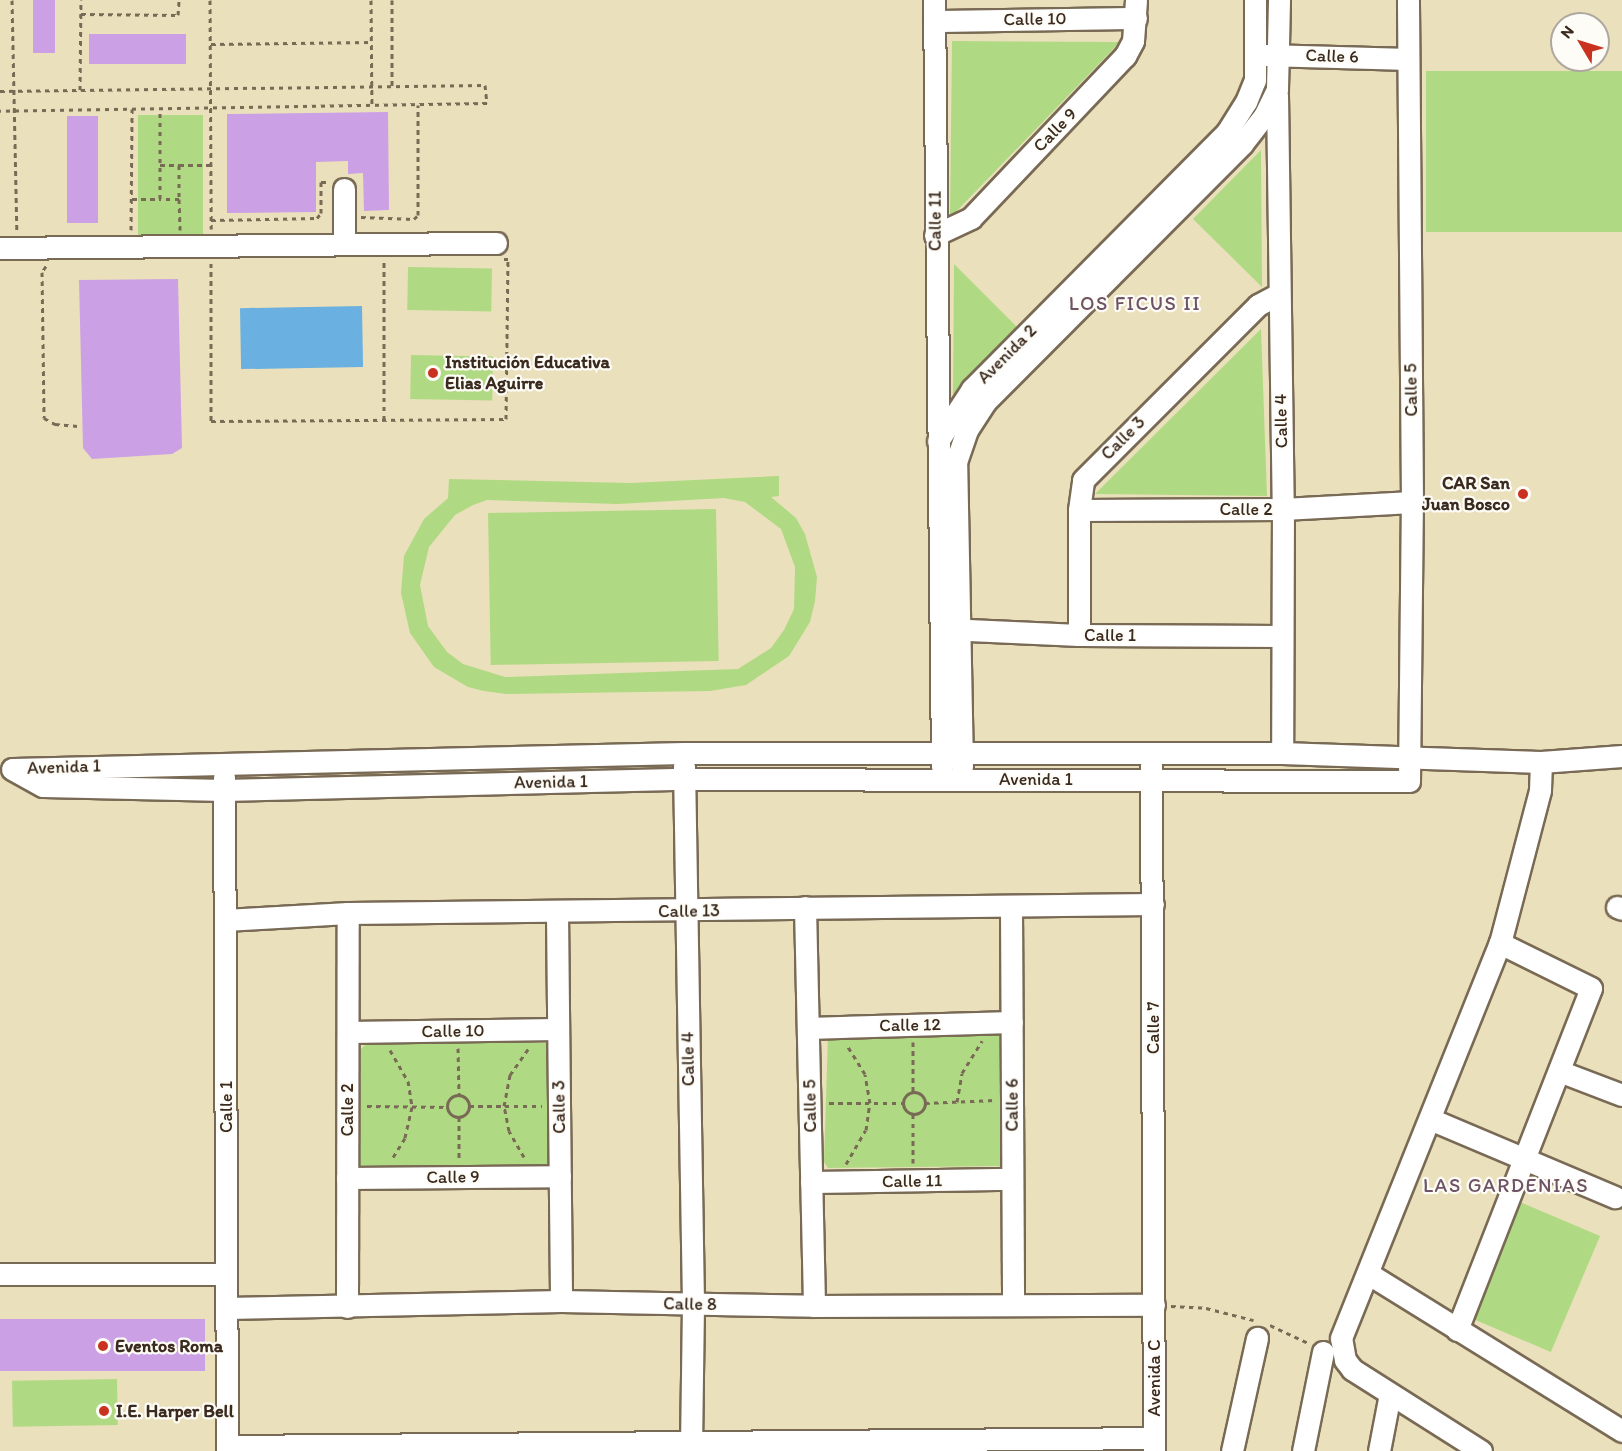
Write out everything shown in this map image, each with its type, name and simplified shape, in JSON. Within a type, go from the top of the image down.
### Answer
[{"type":"street","name":"Avenida 2","points":[[950,629],[936,443],[972,389],[1227,132],[1246,102],[1254,80],[1255,0]]},
{"type":"street","name":"Avenida 2","points":[[962,779],[952,753],[950,629],[956,462],[967,430],[985,402],[1242,144],[1264,116],[1277,89],[1279,0]]},
{"type":"street","name":"Calle 5","points":[[1408,0],[1412,502],[1409,781]]},
{"type":"street","name":"Calle 10","points":[[934,10],[1136,9]]},
{"type":"street","name":"Calle 9","points":[[935,235],[971,218],[1125,56],[1133,41],[1136,9]]},
{"type":"street","name":"Calle 11","points":[[934,10],[936,443]]},
{"type":"street","name":"Calle 6","points":[[1256,55],[1408,59]]},
{"type":"street","name":"Calle 4","points":[[1277,89],[1283,508],[1282,753]]},
{"type":"street","points":[[344,189],[344,244]]},
{"type":"street","points":[[8,248],[344,244],[496,251]]},
{"type":"street","name":"Calle 3","points":[[1079,635],[1079,510],[1083,480],[1258,305],[1279,294]]},
{"type":"street","name":"Calle 2","points":[[1079,510],[1283,508],[1412,502]]},
{"type":"street","name":"Calle 1","points":[[950,629],[1079,635],[1281,636]]},
{"type":"street","name":"Calle 7","points":[[1151,752],[1154,1305]]},
{"type":"street","name":"Calle 4","points":[[684,753],[693,1304],[690,1364],[691,1447]]},
{"type":"street","name":"Avenida 1","points":[[6,769],[224,762],[684,753],[1282,753],[1541,762],[1622,756]]},
{"type":"street","name":"Avenida 2","points":[[941,780],[952,753]]},
{"type":"street","name":"Calle 1","points":[[224,762],[227,1448]]},
{"type":"street","points":[[1481,1451],[1352,1369],[1341,1349],[1341,1338],[1369,1274],[1500,943],[1540,790],[1541,762]]},
{"type":"street","name":"Avenida 1","points":[[6,769],[43,786],[224,790],[684,779],[1409,781]]},
{"type":"street","name":"Calle 13","points":[[225,920],[348,913],[1153,904]]},
{"type":"street","name":"Calle 5","points":[[805,907],[814,1306]]},
{"type":"street","name":"Calle 6","points":[[1011,907],[1013,1303]]},
{"type":"street","name":"Calle 3","points":[[557,912],[561,1301]]},
{"type":"street","name":"Calle 2","points":[[347,1307],[348,913]]},
{"type":"street","points":[[1457,1330],[1591,988],[1500,943]]},
{"type":"street","name":"Calle 12","points":[[808,1028],[1012,1022]]},
{"type":"street","name":"Calle 10","points":[[348,1032],[558,1029]]},
{"type":"street","points":[[1559,1071],[1622,1095]]},
{"type":"street","points":[[1431,1119],[1615,1197]]},
{"type":"street","name":"Calle 9","points":[[347,1179],[560,1176]]},
{"type":"street","name":"Calle 11","points":[[811,1182],[1012,1179]]},
{"type":"street","points":[[0,1274],[226,1274]]},
{"type":"street","points":[[1369,1274],[1622,1431]]},
{"type":"street","name":"Calle 8","points":[[226,1308],[561,1301],[814,1306],[1013,1303],[1154,1305]]},
{"type":"street","name":"Avenida C","points":[[1154,1305],[1154,1445]]},
{"type":"street","points":[[1232,1451],[1257,1338]]},
{"type":"street","points":[[1303,1451],[1323,1352]]},
{"type":"street","points":[[1379,1451],[1390,1394]]},
{"type":"street","points":[[227,1448],[1154,1445]]},
{"type":"path","points":[[8,248],[15,111],[12,0]]},
{"type":"path","points":[[80,90],[81,0]]},
{"type":"path","points":[[81,14],[178,15],[179,0]]},
{"type":"path","points":[[210,0],[211,421],[507,419],[508,259],[496,251]]},
{"type":"path","points":[[371,0],[372,105]]},
{"type":"path","points":[[392,0],[392,86]]},
{"type":"path","points":[[210,44],[371,42]]},
{"type":"path","points":[[0,91],[485,85],[487,104],[0,111]]},
{"type":"path","points":[[160,108],[160,199]]},
{"type":"path","points":[[131,247],[132,109]]},
{"type":"path","points":[[160,165],[210,165]]},
{"type":"path","points":[[179,165],[181,245]]},
{"type":"path","points":[[131,199],[179,199]]},
{"type":"path","points":[[372,259],[395,259]]},
{"type":"path","points":[[384,259],[384,420]]},
{"type":"path","points":[[48,264],[42,272],[44,417],[47,422],[78,426]]},
{"type":"path","points":[[957,1102],[968,1060],[986,1037],[975,1037]]},
{"type":"path","points":[[845,1165],[866,1130],[870,1103],[862,1068],[841,1039],[853,1038]]},
{"type":"path","points":[[913,1092],[913,1038],[923,1038]]},
{"type":"path","points":[[399,1047],[387,1047],[408,1081],[412,1107],[405,1138],[387,1165],[399,1165]]},
{"type":"path","points":[[446,1048],[470,1048]]},
{"type":"path","points":[[458,1048],[459,1096],[469,1106],[549,1106]]},
{"type":"path","points":[[517,1048],[539,1048]]},
{"type":"path","points":[[517,1163],[529,1163],[508,1131],[504,1106],[510,1075],[529,1048]]},
{"type":"path","points":[[828,1092],[829,1113]]},
{"type":"path","points":[[902,1103],[905,1095],[913,1092],[921,1095],[925,1103]]},
{"type":"path","points":[[367,1095],[367,1118]]},
{"type":"path","points":[[459,1096],[452,1097],[448,1107],[451,1114],[459,1117],[465,1115],[469,1106]]},
{"type":"path","points":[[925,1103],[1001,1100]]},
{"type":"path","points":[[828,1103],[902,1103],[913,1114],[914,1164]]},
{"type":"path","points":[[913,1114],[919,1113],[925,1103]]},
{"type":"path","points":[[367,1106],[448,1107]]},
{"type":"path","points":[[459,1117],[459,1164]]},
{"type":"path","points":[[902,1164],[924,1164]]},
{"type":"path","points":[[837,1165],[856,1165]]},
{"type":"green space","points":[[952,41],[1120,42],[950,218]]},
{"type":"green space","points":[[1426,71],[1622,71],[1622,232],[1426,232]]},
{"type":"green space","points":[[138,115],[203,115],[203,242],[138,242]]},
{"type":"green space","points":[[1261,150],[1262,287],[1193,219]]},
{"type":"green space","points":[[954,264],[1020,330],[953,395]]},
{"type":"green space","points":[[408,267],[492,268],[491,311],[407,310]]},
{"type":"green space","points":[[1261,329],[1267,496],[1095,494]]},
{"type":"green space","points":[[411,355],[493,356],[492,400],[410,399]]},
{"type":"green space","points":[[779,476],[779,496],[771,497],[796,518],[805,534],[817,577],[810,622],[789,656],[746,685],[710,691],[506,694],[468,687],[434,667],[410,633],[401,593],[404,556],[424,519],[448,498],[449,479],[630,483]],"holes":[[[724,498],[745,502],[781,529],[795,567],[794,609],[784,630],[771,648],[738,669],[505,677],[463,664],[447,652],[428,626],[420,585],[429,547],[455,515],[473,505],[487,500],[618,504]]]},
{"type":"green space","points":[[716,509],[719,661],[491,665],[488,513]]},
{"type":"green space","points":[[1003,1034],[1006,1161],[1002,1166],[828,1168],[824,1162],[828,1035]]},
{"type":"green space","points":[[369,1041],[549,1043],[554,1166],[365,1171],[359,1165],[361,1049]]},
{"type":"green space","points":[[1520,1202],[1600,1236],[1551,1352],[1471,1318]]},
{"type":"green space","points":[[117,1379],[118,1425],[13,1427],[12,1381]]},
{"type":"water","points":[[362,306],[363,367],[241,369],[240,308]]},
{"type":"building","points":[[33,0],[55,0],[55,53],[33,53]]},
{"type":"building","points":[[89,34],[186,34],[186,64],[89,64]]},
{"type":"building","points":[[388,112],[389,210],[364,211],[363,173],[348,174],[348,161],[316,162],[316,212],[227,213],[227,114]]},
{"type":"building","points":[[67,116],[98,116],[98,223],[67,223]]},
{"type":"building","points":[[178,279],[182,448],[172,454],[92,459],[83,448],[79,280]]},
{"type":"building","name":"Eventos Roma","points":[[0,1319],[205,1319],[205,1371],[0,1371]]},
{"type":"place","name":"Institución Educativa Elias Aguirre","points":[[433,373]]},
{"type":"place","name":"CAR San Juan Bosco","points":[[1523,494]]},
{"type":"place","name":"Eventos Roma","points":[[103,1346]]},
{"type":"place","name":"I.E. Harper Bell","points":[[104,1411]]},
{"type":"district","name":"LOS FICUS II","points":[[1135,303]]},
{"type":"district","name":"LAS GARDENIAS","points":[[1506,1185]]}]
